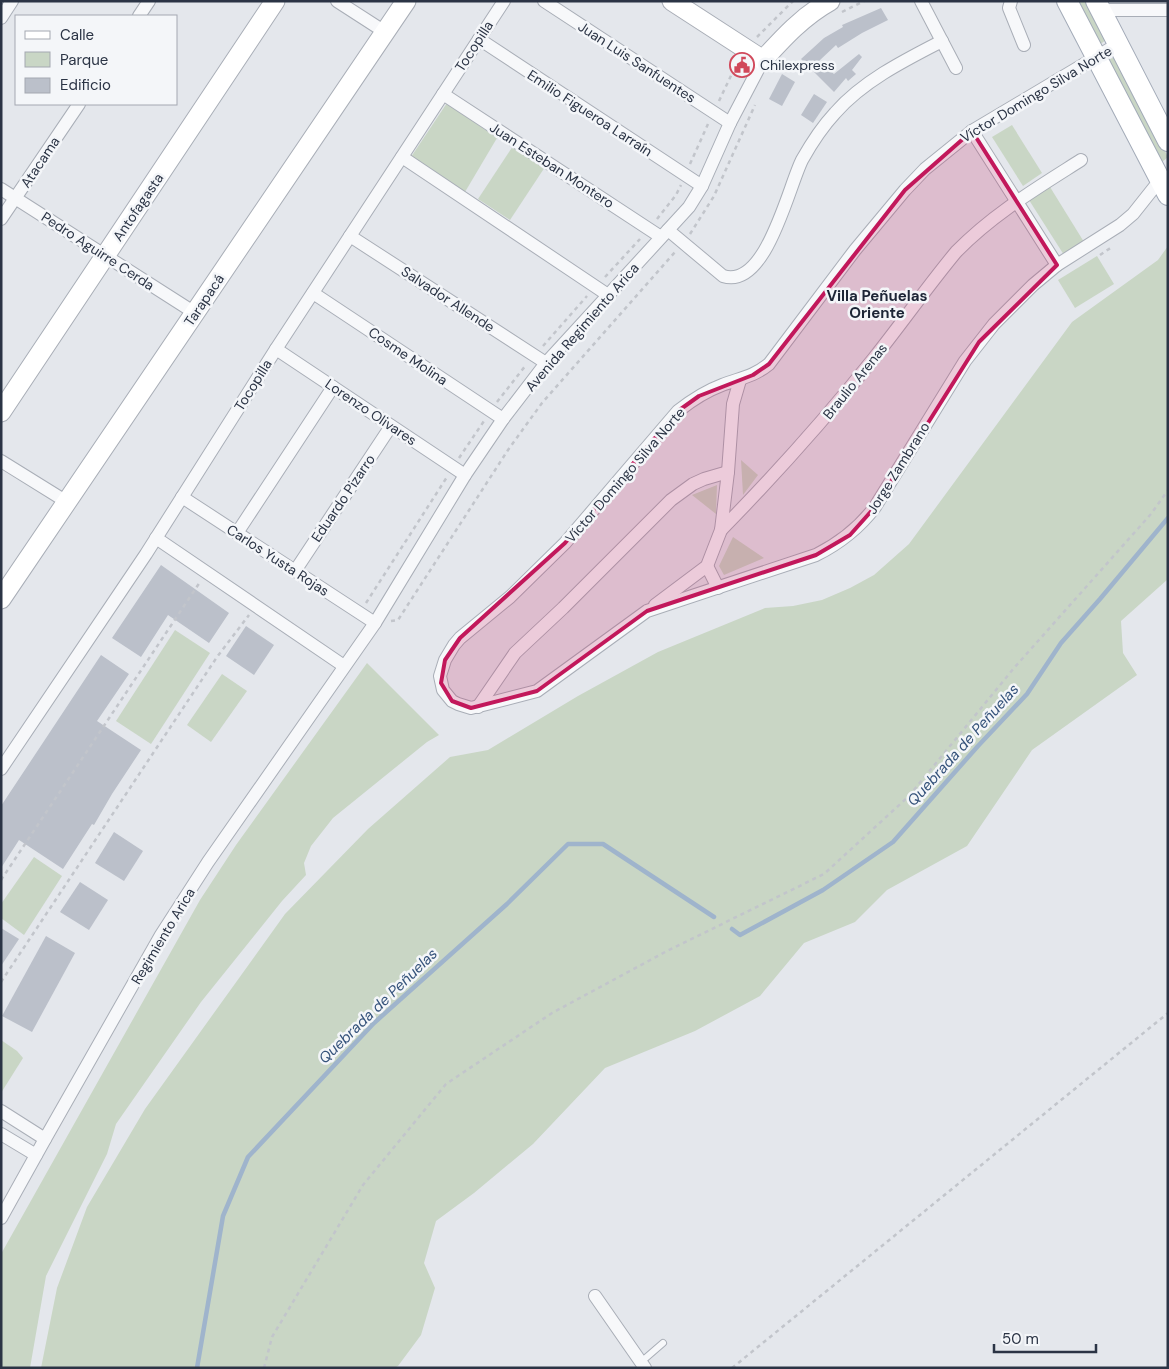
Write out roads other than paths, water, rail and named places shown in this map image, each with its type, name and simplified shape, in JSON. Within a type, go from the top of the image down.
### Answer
[{"type":"main road","name":"Antofagasta","points":[[1,412],[275,1]]},
{"type":"main road","name":"Tarapacá","points":[[1,599],[406,1]]},
{"type":"main road","points":[[672,1],[763,60]]},
{"type":"main road","points":[[1067,1],[1165,183]]},
{"type":"main road","name":"Avenida Regimiento Arica","points":[[763,60],[789,31],[825,6]]},
{"type":"main road","points":[[1098,6],[1168,141]]},
{"type":"street","points":[[1,18],[12,1]]},
{"type":"street","points":[[139,15],[149,1]]},
{"type":"street","points":[[337,1],[385,32]]},
{"type":"street","name":"Tocopilla","points":[[1,770],[156,538],[276,349],[504,1]]},
{"type":"street","name":"Juan Luis Sanfuentes","points":[[544,1],[730,123]]},
{"type":"street","points":[[920,1],[956,68]]},
{"type":"street","points":[[1011,1],[1009,8],[1024,45]]},
{"type":"street","points":[[1098,6],[1168,10]]},
{"type":"street","name":"Emilio Figueroa Larraín","points":[[479,39],[702,186]]},
{"type":"street","name":"Juan Esteban Montero","points":[[443,94],[664,233],[683,243],[723,276],[736,278],[748,272],[771,240],[802,162],[835,113],[870,83],[942,41]]},
{"type":"street","name":"Víctor Domingo Silva Norte","points":[[440,676],[449,652],[460,638],[510,597],[565,543],[678,411],[710,390],[753,375],[768,364],[855,250],[905,190],[940,156],[972,130],[1118,44]]},
{"type":"street","name":"Avenida Regimiento Arica","points":[[344,666],[375,623],[465,474],[503,419],[546,363],[689,207],[702,186],[730,123],[763,60]]},
{"type":"street","name":"Atacama","points":[[1,219],[78,105]]},
{"type":"street","points":[[972,130],[1057,265]]},
{"type":"street","points":[[402,157],[608,295]]},
{"type":"street","name":"Braulio Arenas","points":[[721,530],[787,461],[837,404],[956,252],[985,224],[1081,160]]},
{"type":"street","name":"Jorge Zambrano","points":[[440,676],[443,690],[452,701],[464,707],[478,707],[538,691],[647,611],[816,555],[839,542],[859,526],[875,507],[965,361],[1010,307],[1057,265],[1120,225],[1165,183]]},
{"type":"street","name":"Pedro Aguirre Cerda","points":[[1,189],[195,313]]},
{"type":"street","name":"Salvador Allende","points":[[350,236],[546,363]]},
{"type":"street","name":"Cosme Molina","points":[[313,293],[503,419]]},
{"type":"street","name":"Lorenzo Olivares","points":[[276,349],[465,474]]},
{"type":"street","points":[[647,611],[708,566],[721,530],[733,404],[740,380]]},
{"type":"street","points":[[237,533],[333,387]]},
{"type":"street","name":"Eduardo Pizarro","points":[[295,571],[392,426]]},
{"type":"street","points":[[1,461],[67,502]]},
{"type":"street","points":[[478,707],[514,652],[563,608],[671,500],[693,484],[728,472]]},
{"type":"street","name":"Carlos Yusta Rojas","points":[[182,497],[375,623]]},
{"type":"street","points":[[156,538],[344,666]]},
{"type":"street","points":[[708,566],[718,588]]},
{"type":"street","name":"Regimiento Arica","points":[[1,1218],[161,935],[208,862],[344,666]]},
{"type":"street","points":[[1,1112],[45,1139]]},
{"type":"street","points":[[1,1134],[36,1155]]},
{"type":"street","points":[[596,1296],[643,1365]]},
{"type":"lane","points":[[643,1365],[663,1343]]},
{"type":"waterway","name":"Quebrada de Peñuelas","points":[[732,929],[740,935],[823,890],[893,842],[1027,694],[1061,643],[1168,518]]},
{"type":"waterway","name":"Quebrada de Peñuelas","points":[[197,1368],[223,1216],[248,1157],[374,1023],[507,904],[568,844],[603,844],[714,917]]},
{"type":"place","name":"Chilexpress","points":[[742,65]]},
{"type":"district","name":"Villa Peñuelas Oriente","points":[[877,304]]}]
